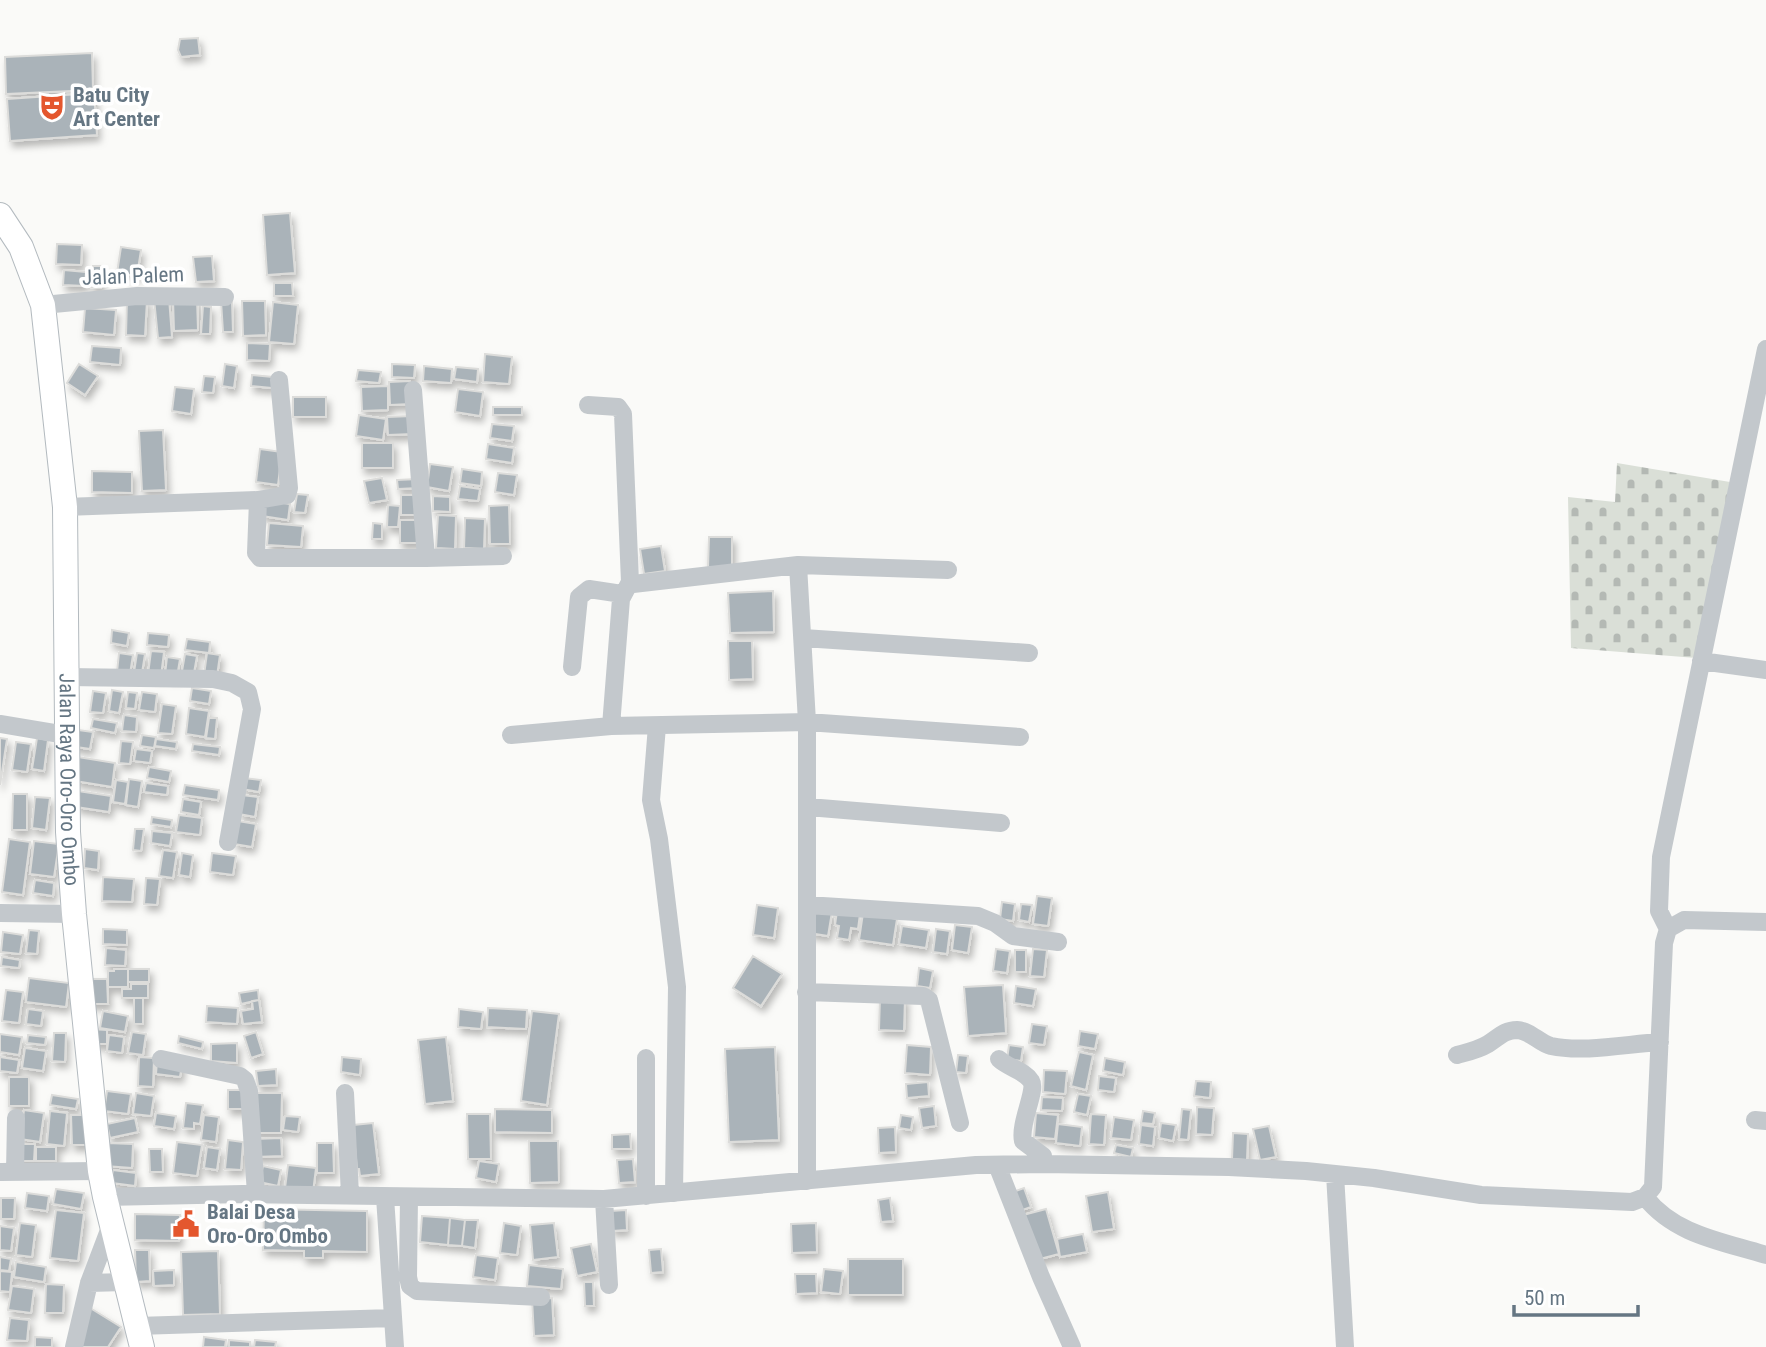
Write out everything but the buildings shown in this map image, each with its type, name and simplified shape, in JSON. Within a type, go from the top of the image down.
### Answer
[{"type":"main road","name":"Jalan Raya Oro-Oro Ombo","points":[[0,215],[21,247],[43,305],[65,507],[66,735],[74,914],[100,1171],[140,1336]]},
{"type":"street","name":"Jalan Palem","points":[[43,305],[137,296],[225,297]]},
{"type":"street","points":[[104,1196],[256,1194],[604,1199],[997,1165],[1043,1164],[1229,1167],[1335,1174],[1480,1195],[1632,1202],[1644,1197],[1653,1187],[1664,943],[1668,929],[1659,911],[1661,857],[1766,349]]},
{"type":"street","points":[[65,507],[258,500],[286,495],[289,492],[279,380]]},
{"type":"street","points":[[413,390],[426,558]]},
{"type":"street","points":[[588,405],[618,407],[623,414],[626,588],[611,726]]},
{"type":"street","points":[[258,500],[256,553],[260,558],[503,556]]},
{"type":"street","points":[[798,565],[807,722],[807,1181]]},
{"type":"street","points":[[572,667],[579,597],[589,589],[626,588],[633,584],[798,565],[947,570]]},
{"type":"street","points":[[803,638],[1029,653]]},
{"type":"street","points":[[1701,661],[1766,670]]},
{"type":"street","points":[[67,677],[213,679],[232,683],[248,692],[252,709],[228,842]]},
{"type":"street","points":[[511,735],[611,726],[807,722],[1020,737]]},
{"type":"street","points":[[0,724],[66,735]]},
{"type":"street","points":[[657,726],[651,800],[659,839],[677,987],[674,1193]]},
{"type":"street","points":[[808,807],[1001,823]]},
{"type":"street","points":[[807,905],[978,916],[995,923],[1013,936],[1058,942]]},
{"type":"street","points":[[0,913],[74,914]]},
{"type":"street","points":[[1668,929],[1684,920],[1766,922]]},
{"type":"street","points":[[806,992],[923,996],[929,1000],[960,1123]]},
{"type":"street","points":[[1457,1055],[1475,1051],[1504,1032],[1519,1030],[1538,1037],[1550,1046],[1581,1048],[1660,1042]]},
{"type":"street","points":[[646,1058],[646,1196]]},
{"type":"street","points":[[161,1059],[240,1076],[245,1080],[249,1091],[256,1194]]},
{"type":"street","points":[[999,1059],[1030,1079],[1034,1088],[1021,1131],[1023,1141],[1043,1156],[1043,1164]]},
{"type":"street","points":[[345,1093],[351,1195]]},
{"type":"street","points":[[16,1118],[7,1172],[100,1171]]},
{"type":"street","points":[[997,1165],[1072,1347]]},
{"type":"street","points":[[1335,1174],[1345,1347]]},
{"type":"street","points":[[385,1197],[396,1347]]},
{"type":"street","points":[[409,1197],[408,1277],[410,1286],[416,1291],[541,1297]]},
{"type":"street","points":[[1644,1197],[1670,1223],[1766,1255]]},
{"type":"street","points":[[604,1199],[610,1285]]},
{"type":"street","points":[[74,1347],[89,1283],[111,1224]]},
{"type":"street","points":[[89,1283],[125,1282]]},
{"type":"street","points":[[140,1336],[393,1318]]},
{"type":"green space","points":[[1617,463],[1730,482],[1696,658],[1571,648],[1568,497],[1615,502]]},
{"type":"place","name":"Batu City Art Center","points":[[52,107]]},
{"type":"place","name":"Balai Desa Oro-Oro Ombo","points":[[186,1224]]}]
